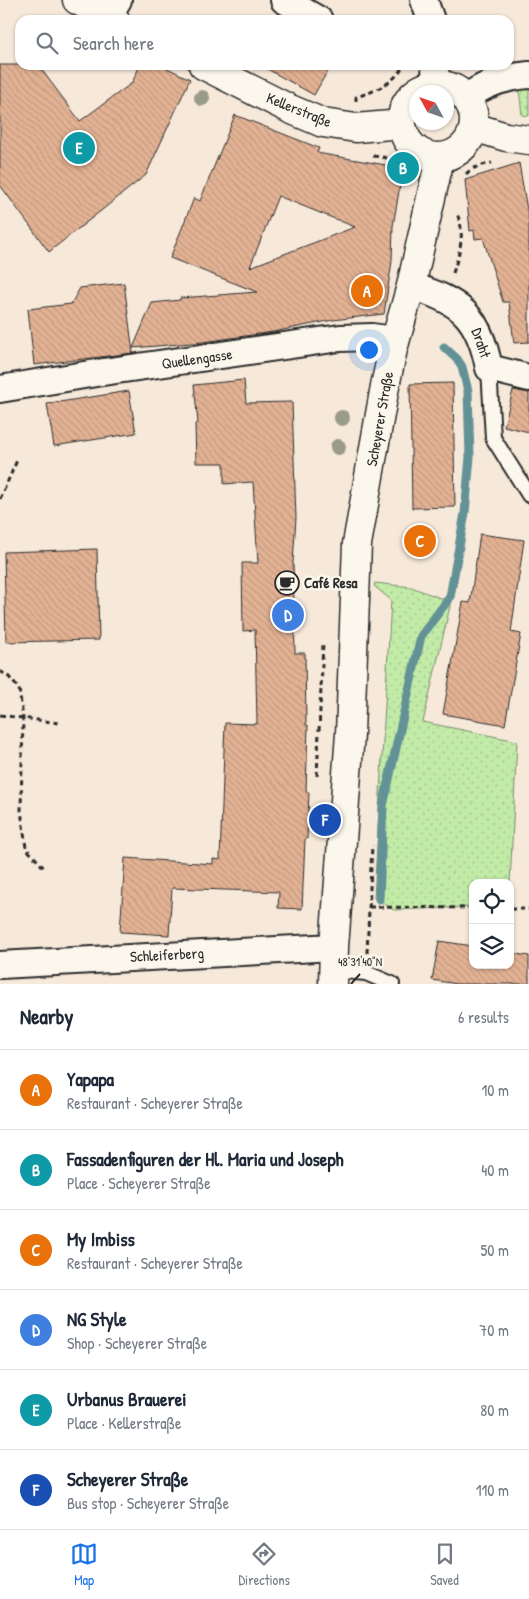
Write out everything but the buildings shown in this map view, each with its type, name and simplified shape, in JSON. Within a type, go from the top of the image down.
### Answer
[{"type":"street","points":[[284,0],[311,15]]},
{"type":"street","points":[[424,0],[429,15]]},
{"type":"street","points":[[77,1],[114,12]]},
{"type":"street","name":"Kellerstraße","points":[[213,70],[290,109],[323,123],[356,128],[402,124]]},
{"type":"street","points":[[435,75],[466,98],[473,112],[474,127],[468,142],[460,150],[440,158],[418,152],[407,140],[402,124],[402,112],[407,102],[414,93],[424,87],[435,75]]},
{"type":"street","points":[[466,98],[479,88],[509,77],[529,75]]},
{"type":"street","points":[[474,127],[506,137],[524,139]]},
{"type":"street","name":"Scheyerer Straße","points":[[334,967],[350,734],[357,544],[385,386],[395,340],[411,286],[440,158]]},
{"type":"street","name":"Draht","points":[[411,286],[446,298],[473,321],[484,342],[489,368],[529,378]]},
{"type":"street","name":"Quellengasse","points":[[0,389],[96,372],[340,338],[372,337],[395,340]]},
{"type":"street","name":"Schleiferberg","points":[[0,964],[334,967]]},
{"type":"lane","points":[[489,368],[493,438],[529,495]]},
{"type":"lane","points":[[334,967],[366,973],[392,984]]},
{"type":"path","points":[[356,97],[378,90],[400,70]]},
{"type":"path","points":[[465,176],[471,170],[483,164],[501,161],[518,162],[524,139]]},
{"type":"path","points":[[372,156],[393,160],[404,166],[408,175]]},
{"type":"path","points":[[0,499],[18,458]]},
{"type":"path","points":[[0,671],[9,677],[19,689],[23,718],[22,820],[26,848],[44,868]]},
{"type":"path","points":[[0,715],[59,723]]},
{"type":"path","points":[[369,908],[469,908]]},
{"type":"path","points":[[514,909],[529,909]]},
{"type":"green space","points":[[529,86],[529,116],[522,115],[519,88]]},
{"type":"green space","points":[[375,583],[411,587],[451,602],[423,722],[517,741],[510,879],[469,879],[469,907],[394,910],[374,898],[391,600],[374,586]]},
{"type":"waterway","points":[[379,899],[383,806],[421,636],[450,597],[465,513],[470,457],[468,391],[462,367],[457,359],[444,347]]},
{"type":"place","name":"Urbanus Brauerei","points":[[79,148]]},
{"type":"place","name":"Fassadenfiguren der Hl. Maria und Joseph","points":[[403,168]]},
{"type":"place","name":"Yapapa","points":[[367,291]]},
{"type":"place","name":"My Imbiss","points":[[420,541]]},
{"type":"place","name":"Café Resa","points":[[287,583]]},
{"type":"place","name":"NG Style","points":[[288,615]]},
{"type":"place","name":"Scheyerer Straße","points":[[325,820]]}]
